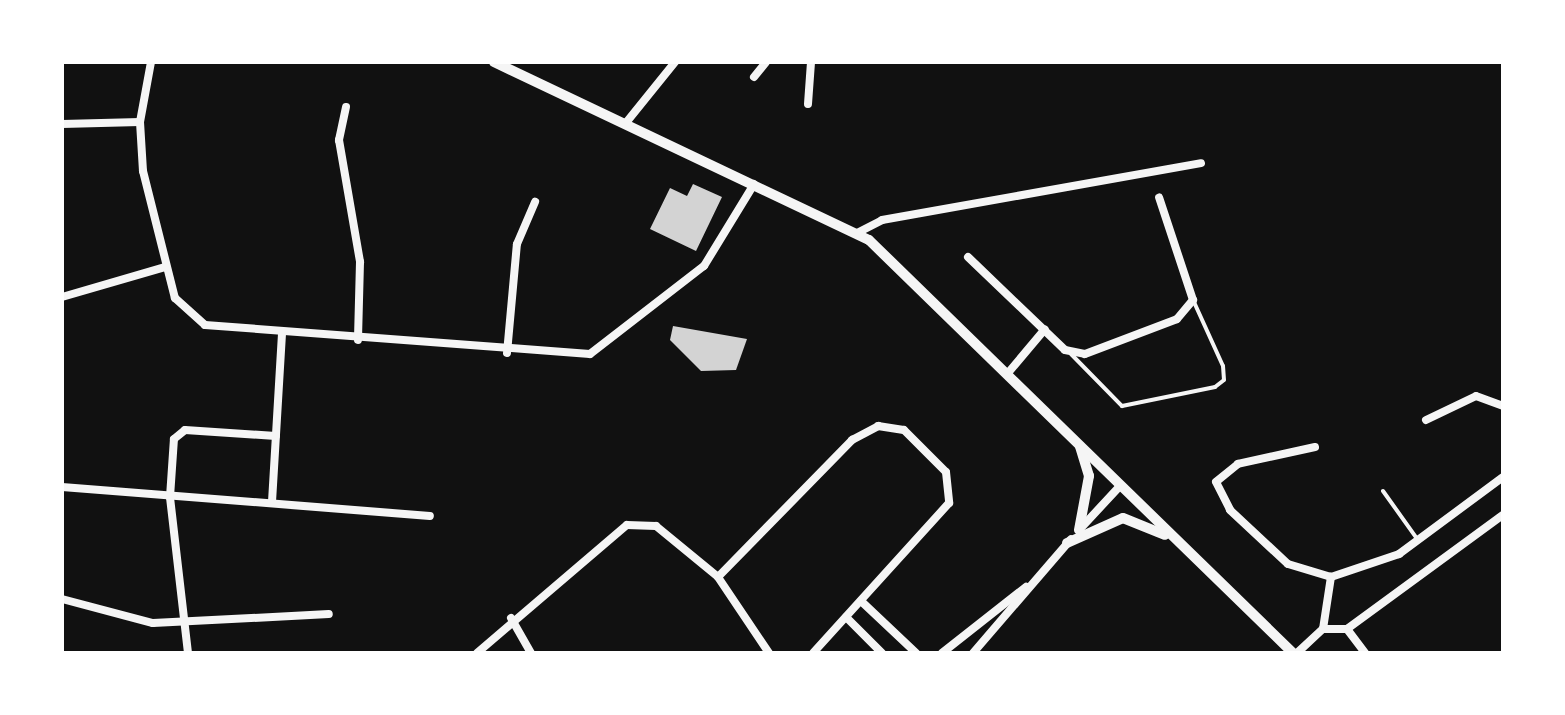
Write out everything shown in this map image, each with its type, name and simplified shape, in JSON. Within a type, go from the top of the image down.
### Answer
[{"type":"street","points":[[151,62],[140,122],[165,267],[180,308],[195,321],[358,340],[571,357],[611,345],[713,257],[754,184]]},
{"type":"street","points":[[494,62],[857,233],[1075,434],[1120,486],[1295,653],[1323,629],[1347,629],[1503,515]]},
{"type":"street","points":[[625,124],[675,62]]},
{"type":"street","points":[[754,77],[766,62]]},
{"type":"street","points":[[808,104],[811,62]]},
{"type":"street","points":[[346,107],[339,140],[360,262],[358,340]]},
{"type":"street","points":[[62,124],[140,122]]},
{"type":"street","points":[[857,233],[882,220],[1201,163]]},
{"type":"street","points":[[968,257],[1071,354],[1177,319],[1193,300],[1159,197]]},
{"type":"street","points":[[507,353],[517,244],[535,202]]},
{"type":"street","points":[[62,297],[165,267]]},
{"type":"street","points":[[1008,373],[1045,329]]},
{"type":"street","points":[[272,502],[282,332]]},
{"type":"street","points":[[1426,420],[1476,396],[1503,406]]},
{"type":"street","points":[[718,577],[865,430],[894,427],[924,444],[946,472],[949,503],[813,653]]},
{"type":"street","points":[[188,653],[170,497],[181,431],[276,436]]},
{"type":"street","points":[[1075,434],[1089,476],[1079,530]]},
{"type":"street","points":[[1315,447],[1238,464],[1216,482],[1230,510],[1288,564],[1331,577],[1379,565],[1503,477]]},
{"type":"street","points":[[973,653],[1026,587],[1120,486]]},
{"type":"street","points":[[62,487],[430,516]]},
{"type":"street","points":[[1067,543],[1123,518],[1174,539]]},
{"type":"street","points":[[491,653],[480,649],[511,618],[580,571],[627,525],[656,526],[718,577],[769,653]]},
{"type":"street","points":[[1323,629],[1331,577]]},
{"type":"street","points":[[942,653],[1026,587]]},
{"type":"street","points":[[62,599],[132,621],[183,623],[329,614]]},
{"type":"street","points":[[861,601],[916,653]]},
{"type":"street","points":[[846,617],[882,653]]},
{"type":"street","points":[[511,618],[531,653]]},
{"type":"street","points":[[1347,629],[1365,653]]},
{"type":"lane","points":[[1071,354],[1122,406],[1215,387],[1224,380],[1223,366],[1193,300]]},
{"type":"lane","points":[[1383,491],[1418,540]]},
{"type":"building","points":[[693,184],[722,197],[696,251],[650,229],[670,188],[687,196]]},
{"type":"building","points":[[673,326],[747,339],[736,370],[701,371],[670,340]]}]
